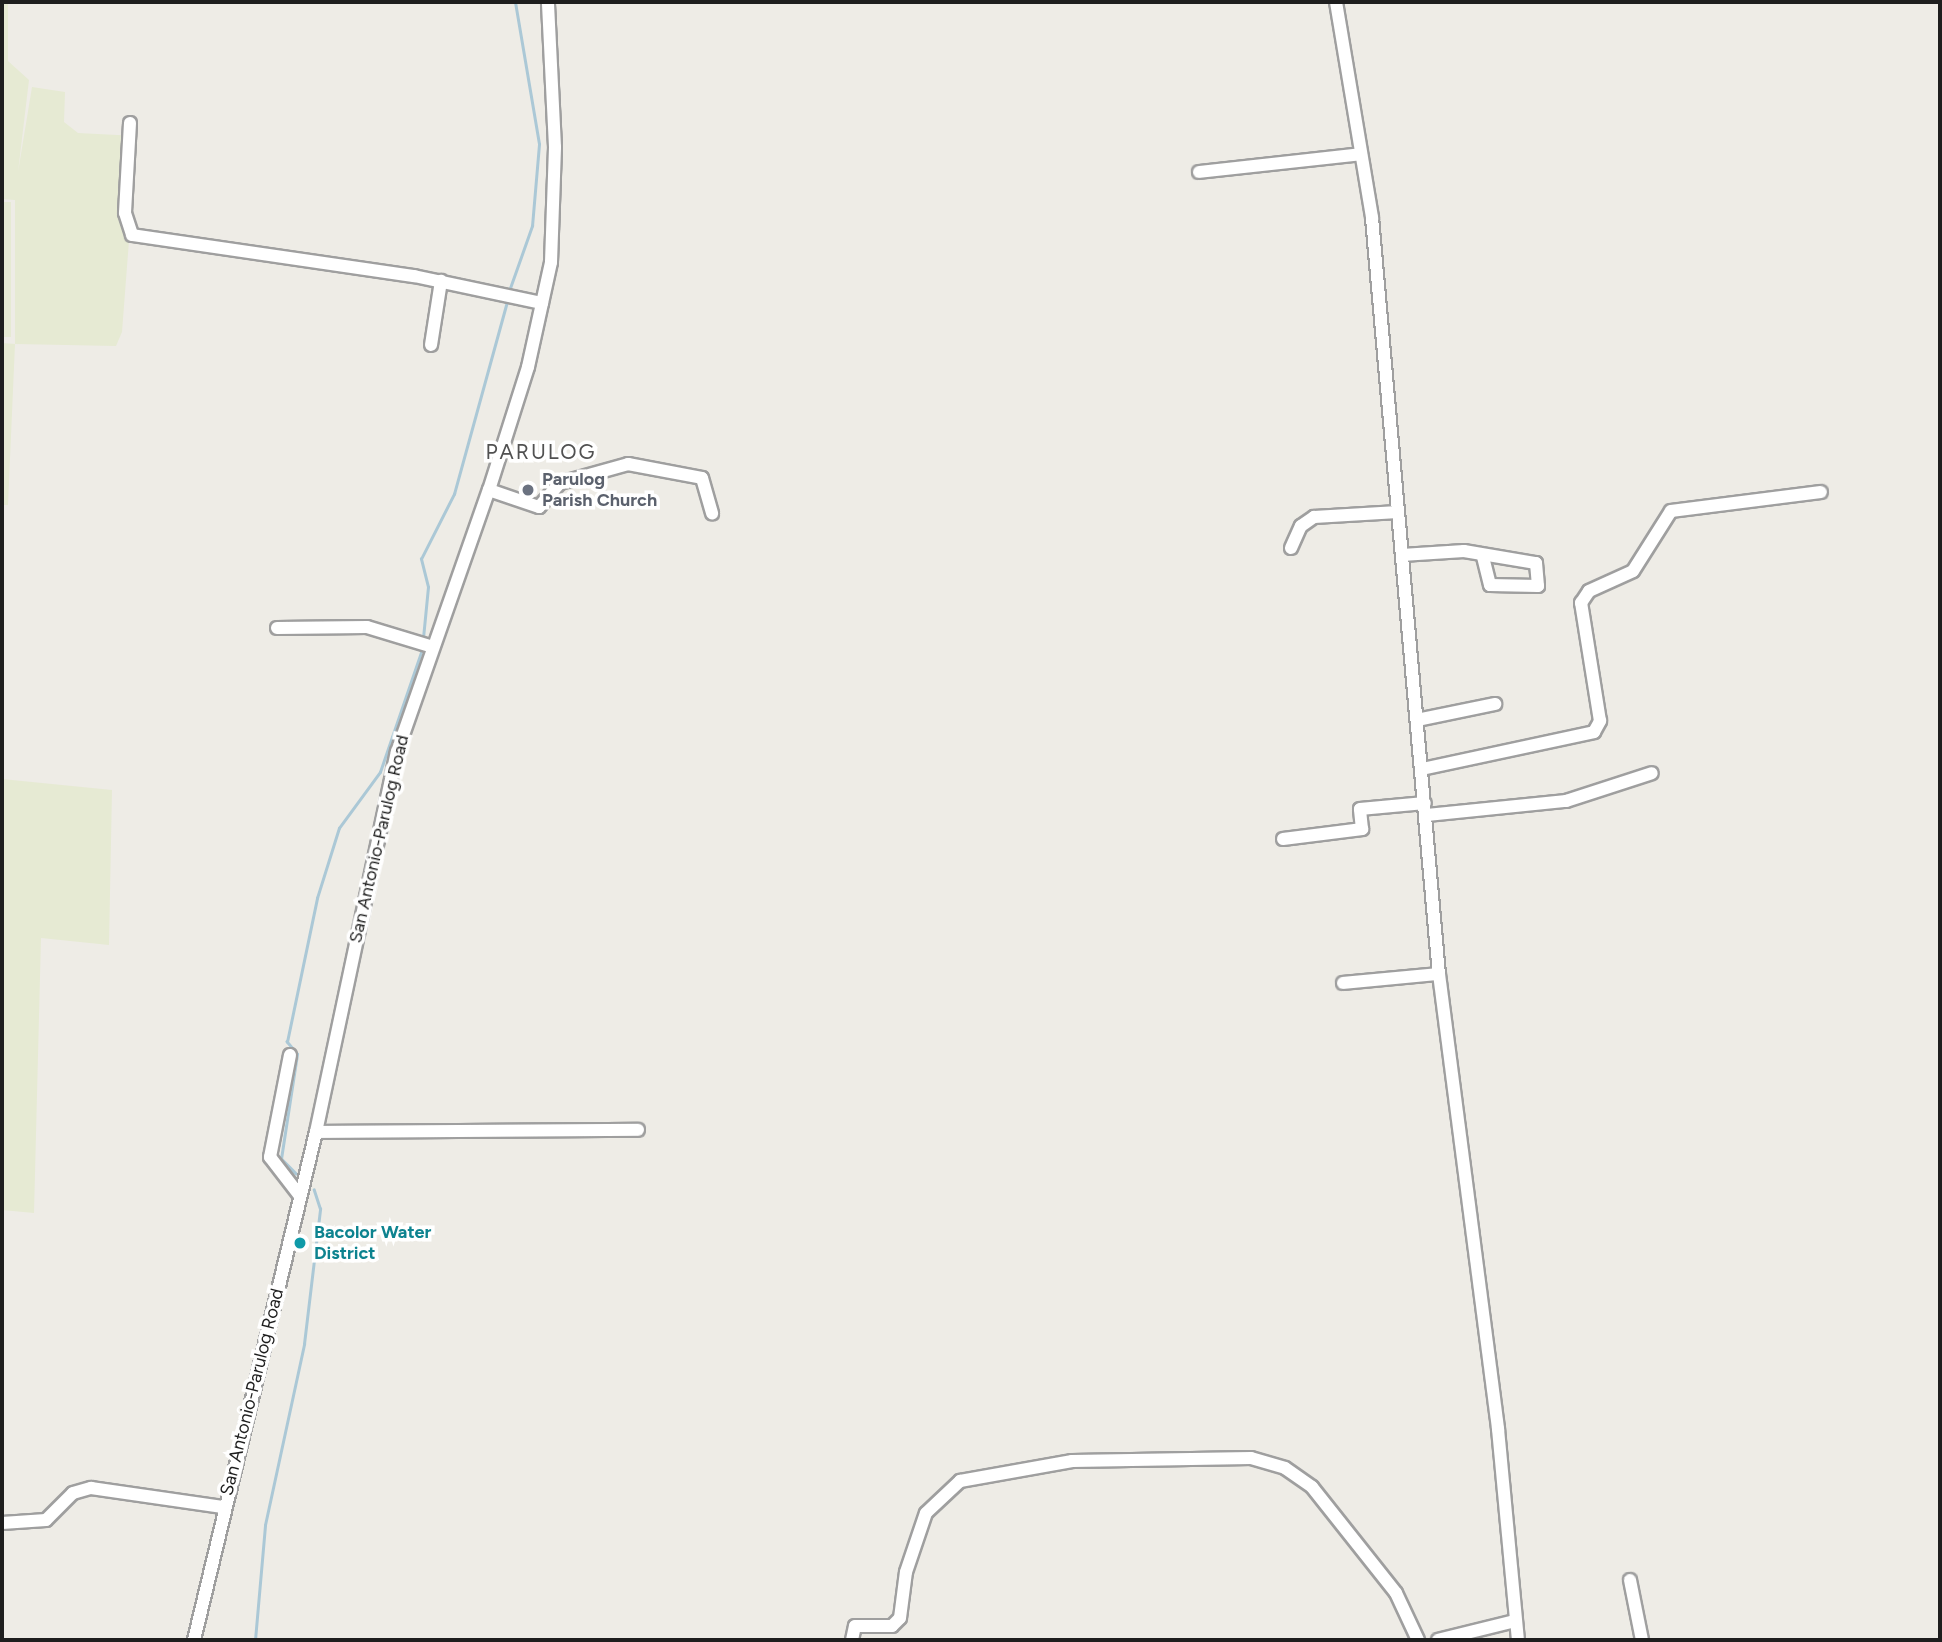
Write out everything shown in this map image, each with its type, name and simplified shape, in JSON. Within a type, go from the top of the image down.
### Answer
[{"type":"street","name":"San Antonio-Parulog Road","points":[[194,1640],[223,1507],[316,1132],[397,752],[427,645],[489,490],[551,262],[555,147],[548,2]]},
{"type":"street","points":[[1336,2],[1373,218],[1439,974],[1498,1429],[1518,1640]]},
{"type":"street","points":[[130,123],[125,213],[132,235],[441,281],[509,293],[542,303]]},
{"type":"street","points":[[1199,172],[1361,154]]},
{"type":"street","points":[[431,345],[441,281]]},
{"type":"street","points":[[489,490],[539,507],[560,483],[628,464],[702,478],[712,514]]},
{"type":"street","points":[[1422,769],[1594,732],[1600,721],[1581,603],[1589,591],[1633,571],[1671,511],[1821,492]]},
{"type":"street","points":[[1292,548],[1301,526],[1314,517],[1398,512]]},
{"type":"street","points":[[1402,555],[1483,556],[1536,563],[1538,586],[1490,585],[1483,556]]},
{"type":"street","points":[[277,628],[367,627],[427,645]]},
{"type":"street","points":[[1417,720],[1495,704]]},
{"type":"street","points":[[1283,839],[1362,829],[1360,809],[1426,809],[1566,801],[1652,773]]},
{"type":"street","points":[[1343,983],[1439,974]]},
{"type":"street","points":[[289,1055],[270,1157],[300,1196]]},
{"type":"street","points":[[316,1132],[638,1130]]},
{"type":"street","points":[[852,1640],[855,1626],[891,1626],[900,1618],[906,1572],[926,1513],[960,1481],[1072,1461],[1251,1458],[1285,1468],[1312,1487],[1396,1593],[1418,1640]]},
{"type":"street","points":[[2,1523],[46,1520],[73,1493],[91,1488],[223,1507]]},
{"type":"street","points":[[1630,1580],[1642,1640]]},
{"type":"street","points":[[1438,1640],[1516,1621]]},
{"type":"green space","points":[[2,2],[8,2],[8,61],[29,80],[18,172],[32,87],[65,92],[64,122],[78,133],[137,136],[122,332],[116,346],[15,344],[15,200],[2,199]]},
{"type":"green space","points":[[2,202],[11,202],[11,337],[2,337]]},
{"type":"green space","points":[[2,343],[15,344],[8,505],[2,505]]},
{"type":"green space","points":[[2,779],[112,790],[109,945],[41,938],[34,1213],[2,1210]]},
{"type":"waterway","points":[[509,291],[532,226],[539,144],[515,2]]},
{"type":"waterway","points":[[423,638],[428,587],[421,559],[454,494],[507,301]]},
{"type":"waterway","points":[[296,1174],[281,1159],[297,1054],[287,1042],[317,898],[339,828],[380,772],[422,649]]},
{"type":"waterway","points":[[255,1640],[265,1525],[304,1344],[320,1209],[314,1190]]},
{"type":"place","name":"Parulog Parish Church","points":[[528,490]]},
{"type":"place","name":"Bacolor Water District","points":[[300,1243]]},
{"type":"district","name":"PARULOG","points":[[541,452]]}]
